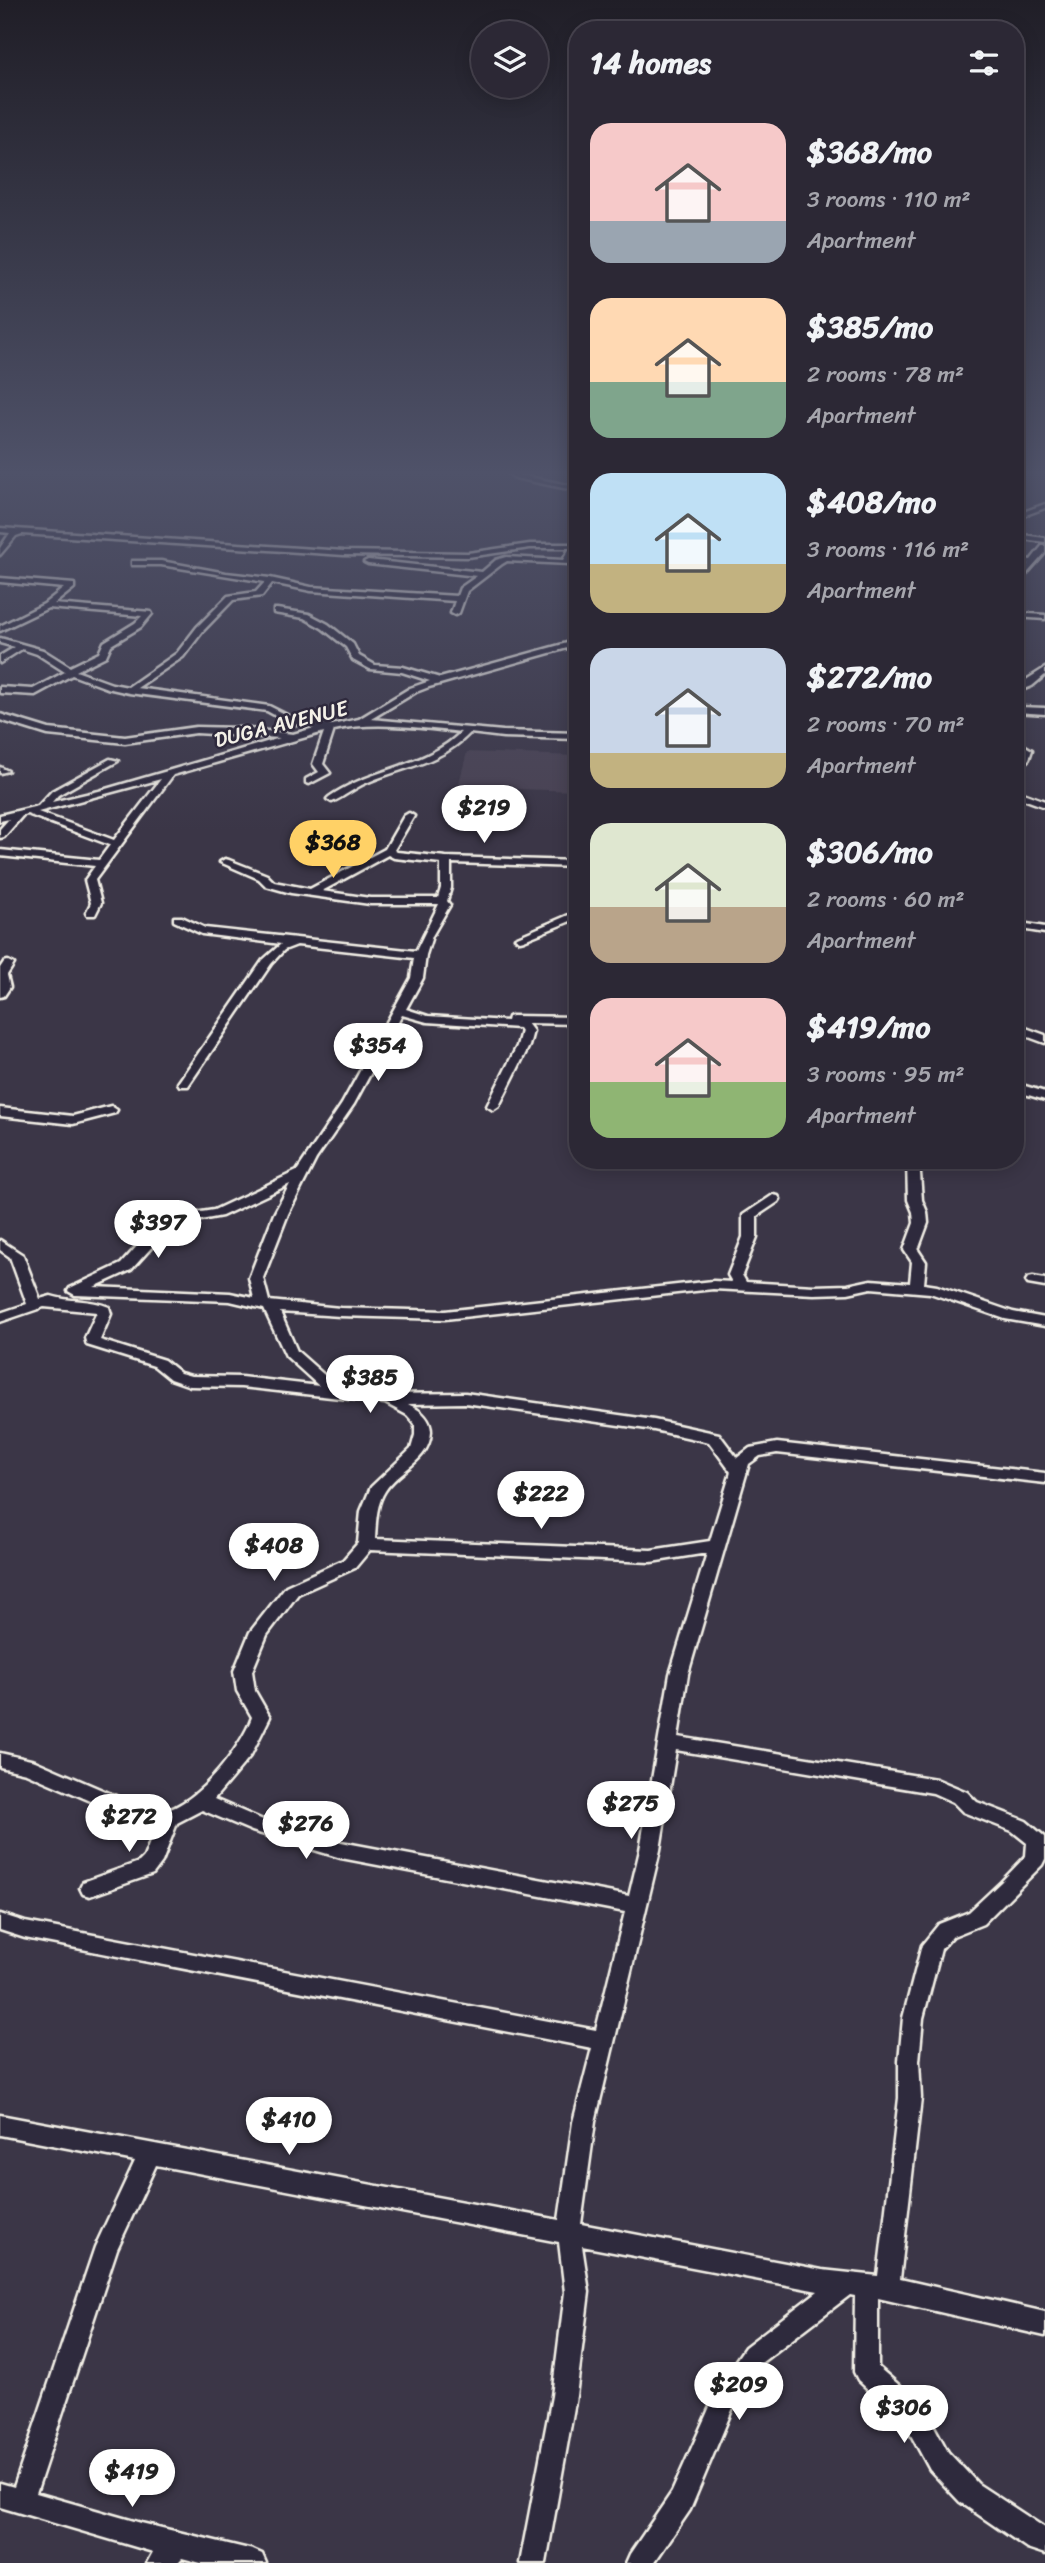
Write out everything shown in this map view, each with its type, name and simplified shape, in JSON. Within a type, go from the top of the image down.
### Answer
[{"type":"street","points":[[0,629],[47,606],[63,592]]},
{"type":"street","points":[[129,690],[180,655],[200,629],[231,598],[261,592]]},
{"type":"street","points":[[350,592],[460,599]]},
{"type":"street","points":[[455,613],[462,592]]},
{"type":"street","points":[[0,690],[35,692],[103,654],[107,644],[138,625],[148,614],[47,606]]},
{"type":"street","points":[[277,611],[306,616],[325,626],[342,643],[350,646],[356,659],[373,667],[403,670],[439,681]]},
{"type":"street","points":[[1024,616],[1045,617]]},
{"type":"street","points":[[0,640],[40,652],[70,671],[110,686],[269,709],[277,716],[296,722],[330,727],[318,764],[325,773],[309,781]]},
{"type":"street","points":[[359,722],[413,690],[569,645]]},
{"type":"street","points":[[0,660],[22,646]]},
{"type":"street","points":[[1024,686],[1045,671]]},
{"type":"street","points":[[1024,710],[1045,711]]},
{"type":"street","points":[[0,717],[48,732],[111,739],[196,730],[252,731],[296,736]]},
{"type":"street","name":"DUGA AVENUE","points":[[0,818],[296,736],[359,722],[569,736]]},
{"type":"street","points":[[332,799],[380,775],[452,748],[467,731]]},
{"type":"street","points":[[0,835],[55,793],[113,761]]},
{"type":"street","points":[[91,913],[96,902],[90,880],[170,773]]},
{"type":"street","points":[[1024,796],[1045,804]]},
{"type":"street","points":[[30,811],[116,844]]},
{"type":"street","points":[[312,893],[389,851],[410,816]]},
{"type":"street","points":[[389,851],[404,858],[569,864]]},
{"type":"street","points":[[0,853],[101,863]]},
{"type":"street","points":[[335,1392],[291,1353],[256,1278],[281,1214],[302,1174],[348,1104],[417,978],[420,955],[427,936],[445,905],[442,901],[446,888],[446,860]]},
{"type":"street","points":[[225,862],[263,877],[270,884],[312,893],[370,901],[442,901]]},
{"type":"street","points":[[520,938],[569,918]]},
{"type":"street","points":[[178,919],[202,931],[420,955]]},
{"type":"street","points":[[1024,926],[1045,930]]},
{"type":"street","points":[[184,1083],[267,962],[280,948],[296,942]]},
{"type":"street","points":[[0,994],[4,987],[1,975],[8,964]]},
{"type":"street","points":[[398,1010],[427,1019],[523,1024],[527,1031],[523,1046],[493,1106]]},
{"type":"street","points":[[489,1019],[569,1021]]},
{"type":"street","points":[[1024,1031],[1045,1039]]},
{"type":"street","points":[[1024,1090],[1045,1096]]},
{"type":"street","points":[[0,1112],[73,1121],[111,1110]]},
{"type":"street","points":[[913,1169],[915,1200],[920,1212],[920,1223],[911,1250],[919,1262],[917,1286]]},
{"type":"street","points":[[0,1318],[75,1291],[126,1267],[163,1227],[181,1219],[217,1213],[302,1174]]},
{"type":"street","points":[[741,1285],[735,1275],[751,1237],[750,1215],[773,1199]]},
{"type":"street","points":[[0,1244],[16,1255],[39,1304]]},
{"type":"street","points":[[75,1291],[230,1297],[267,1305],[340,1312],[445,1315],[687,1288],[741,1285],[803,1290],[848,1289],[871,1284],[917,1286],[1010,1316],[1045,1322]]},
{"type":"street","points":[[39,1304],[95,1306],[104,1310],[93,1333],[92,1342],[97,1346],[159,1363],[175,1376],[190,1381],[222,1381],[389,1399],[465,1398],[706,1435],[714,1438],[739,1472]]},
{"type":"street","points":[[0,1760],[29,1766],[151,1819],[169,1819],[201,1801],[260,1725],[261,1717],[246,1690],[243,1671],[260,1632],[292,1590],[349,1564],[366,1544],[369,1511],[379,1487],[418,1451],[423,1435],[423,1423],[412,1412],[389,1399]]},
{"type":"street","points":[[533,2563],[564,2396],[577,2292],[569,2231],[584,2122],[650,1850],[679,1674],[742,1462],[755,1452],[777,1448],[1045,1478]]},
{"type":"street","points":[[366,1544],[651,1556],[717,1546]]},
{"type":"street","points":[[668,1742],[936,1786],[960,1797],[970,1807],[1019,1826],[1037,1840],[1035,1859],[1008,1888],[976,1918],[946,1930],[932,1945],[912,2018],[909,2061],[911,2098],[867,2286],[866,2372],[914,2414],[939,2461],[969,2493],[1036,2539],[1045,2541]]},
{"type":"street","points":[[201,1801],[259,1826],[341,1850],[636,1906]]},
{"type":"street","points":[[90,1888],[146,1868],[152,1862],[169,1819]]},
{"type":"street","points":[[0,1922],[25,1930],[603,2041]]},
{"type":"street","points":[[0,2125],[867,2286],[1045,2324]]},
{"type":"street","points":[[150,2153],[106,2247],[11,2498],[169,2554],[253,2563]]},
{"type":"street","points":[[639,2563],[681,2501],[729,2390],[753,2355],[867,2286]]},
{"type":"shaded area","points":[[467,752],[569,756],[569,791],[458,787]]}]
